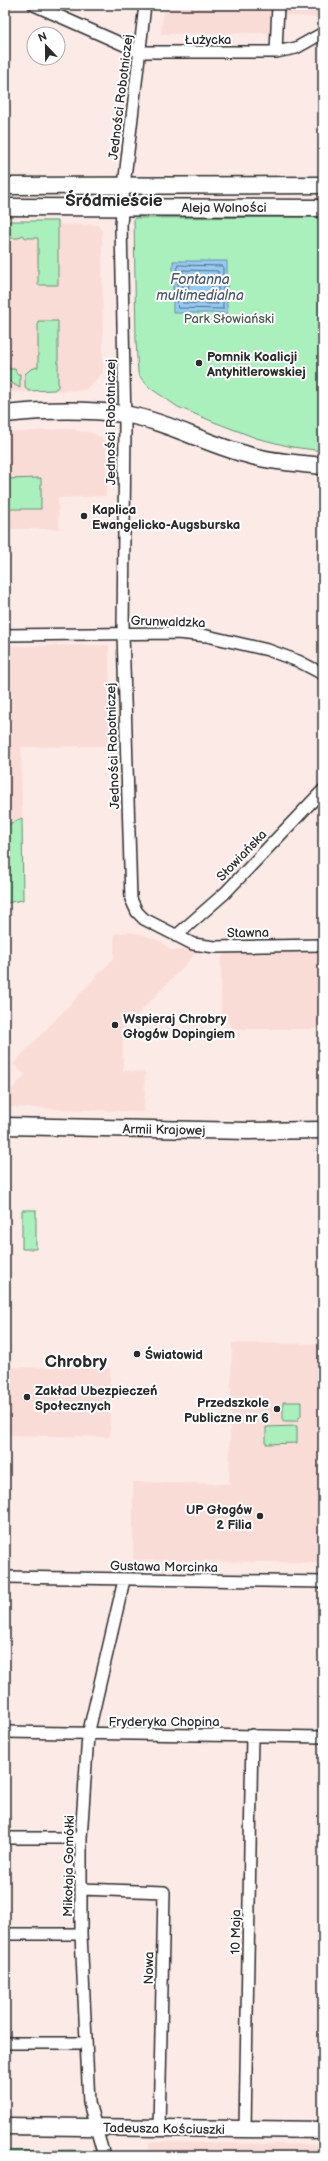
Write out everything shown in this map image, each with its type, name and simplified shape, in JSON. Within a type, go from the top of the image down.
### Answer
[{"type":"street","points":[[34,5],[140,52]]},
{"type":"street","name":"Jedności Robotniczej","points":[[145,5],[122,208],[124,414],[123,633],[131,899],[137,912],[144,919],[176,936]]},
{"type":"street","points":[[276,52],[278,5]]},
{"type":"street","name":"Łużycka","points":[[140,52],[276,52],[296,48],[319,35]]},
{"type":"street","name":"Aleja Wolności","points":[[5,186],[323,185]]},
{"type":"street","name":"Aleja Wolności","points":[[5,207],[323,208]]},
{"type":"street","points":[[5,414],[76,411],[124,414],[166,426],[256,458],[323,466]]},
{"type":"street","name":"Grunwaldzka","points":[[5,635],[177,633],[238,642],[298,661],[323,674]]},
{"type":"street","name":"Słowiańska","points":[[176,936],[225,893],[323,790]]},
{"type":"street","name":"Stawna","points":[[176,936],[193,944],[215,947],[323,945]]},
{"type":"street","name":"Armii Krajowej","points":[[5,1126],[249,1131],[323,1130]]},
{"type":"street","name":"Gustawa Morcinka","points":[[5,1577],[323,1582]]},
{"type":"street","name":"Mikołaja Gomółki","points":[[104,2156],[89,2103],[81,1934],[82,1838],[88,1734],[124,1580]]},
{"type":"street","name":"Fryderyka Chopina","points":[[5,1732],[323,1737]]},
{"type":"street","name":"10 Maja","points":[[245,2129],[252,1735]]},
{"type":"street","points":[[5,1838],[82,1838]]},
{"type":"street","name":"Nowa","points":[[81,1889],[164,1892],[159,2128]]},
{"type":"street","points":[[5,1934],[81,1934]]},
{"type":"street","points":[[5,2043],[86,2043]]},
{"type":"street","name":"Tadeusza Kościuszki","points":[[5,2126],[323,2130]]},
{"type":"shaded area","points":[[164,5],[270,5],[270,33],[161,34]]},
{"type":"shaded area","points":[[284,5],[322,5],[321,18],[283,15]]},
{"type":"shaded area","points":[[5,224],[97,225],[102,230],[103,373],[85,390],[8,392],[7,365],[5,365]]},
{"type":"shaded area","points":[[75,428],[76,431],[89,432],[101,437],[106,443],[106,496],[58,498],[59,529],[5,529],[5,433]]},
{"type":"shaded area","points":[[109,645],[111,746],[21,747],[22,818],[5,826],[5,747],[12,746],[12,646]]},
{"type":"shaded area","points":[[129,932],[141,934],[162,942],[170,950],[199,950],[123,1030],[123,1071],[145,1072],[144,1112],[5,1107],[5,1097],[25,1075],[13,1064],[114,958],[114,934]]},
{"type":"shaded area","points":[[225,951],[323,951],[323,1029],[233,1029],[221,1013],[221,960]]},
{"type":"shaded area","points":[[232,1343],[323,1344],[323,1563],[133,1560],[133,1482],[229,1484]]},
{"type":"shaded area","points":[[5,1367],[110,1368],[110,1437],[5,1435]]},
{"type":"shaded area","points":[[149,2142],[323,2145],[323,2156],[149,2156]]},
{"type":"green space","name":"Park Słowiański","points":[[323,217],[323,451],[292,447],[256,438],[178,407],[150,388],[138,373],[134,218]]},
{"type":"green space","points":[[10,221],[58,221],[58,285],[38,285],[38,238],[26,238],[22,235],[19,238],[7,238],[7,225]]},
{"type":"green space","points":[[38,321],[58,321],[58,387],[54,390],[29,391],[25,388],[25,374],[31,369],[38,367]]},
{"type":"green space","points":[[5,355],[7,355],[9,369],[15,369],[17,374],[20,374],[20,388],[5,379]]},
{"type":"green space","points":[[41,478],[41,509],[5,509],[5,479]]},
{"type":"green space","points":[[22,818],[23,900],[5,903],[5,826]]},
{"type":"green space","points":[[22,1210],[36,1210],[36,1249],[22,1249]]},
{"type":"green space","points":[[283,1402],[301,1402],[301,1415],[297,1421],[283,1421]]},
{"type":"green space","points":[[297,1426],[297,1443],[266,1444],[266,1427]]},
{"type":"green space","points":[[79,2150],[87,2153],[88,2156],[5,2156],[5,2151]]},
{"type":"water","name":"Fontanna multimedialna","points":[[173,261],[227,261],[227,313],[173,313]]},
{"type":"place","name":"Pomnik Koalicji Antyhitlerowskiej","points":[[199,363]]},
{"type":"place","name":"Kaplica Ewangelicko-Augsburska","points":[[84,516]]},
{"type":"place","name":"Wspieraj Chrobry Głogów Dopingiem","points":[[115,1025]]},
{"type":"place","name":"Światowid","points":[[137,1354]]},
{"type":"place","name":"Zakład Ubezpieczeń Społecznych","points":[[27,1397]]},
{"type":"place","name":"Przedszkole Publiczne nr 6","points":[[277,1409]]},
{"type":"place","name":"UP Głogów 2 Filia","points":[[260,1516]]},
{"type":"district","name":"Śródmieście","points":[[114,200]]},
{"type":"district","name":"Chrobry","points":[[76,1361]]}]
